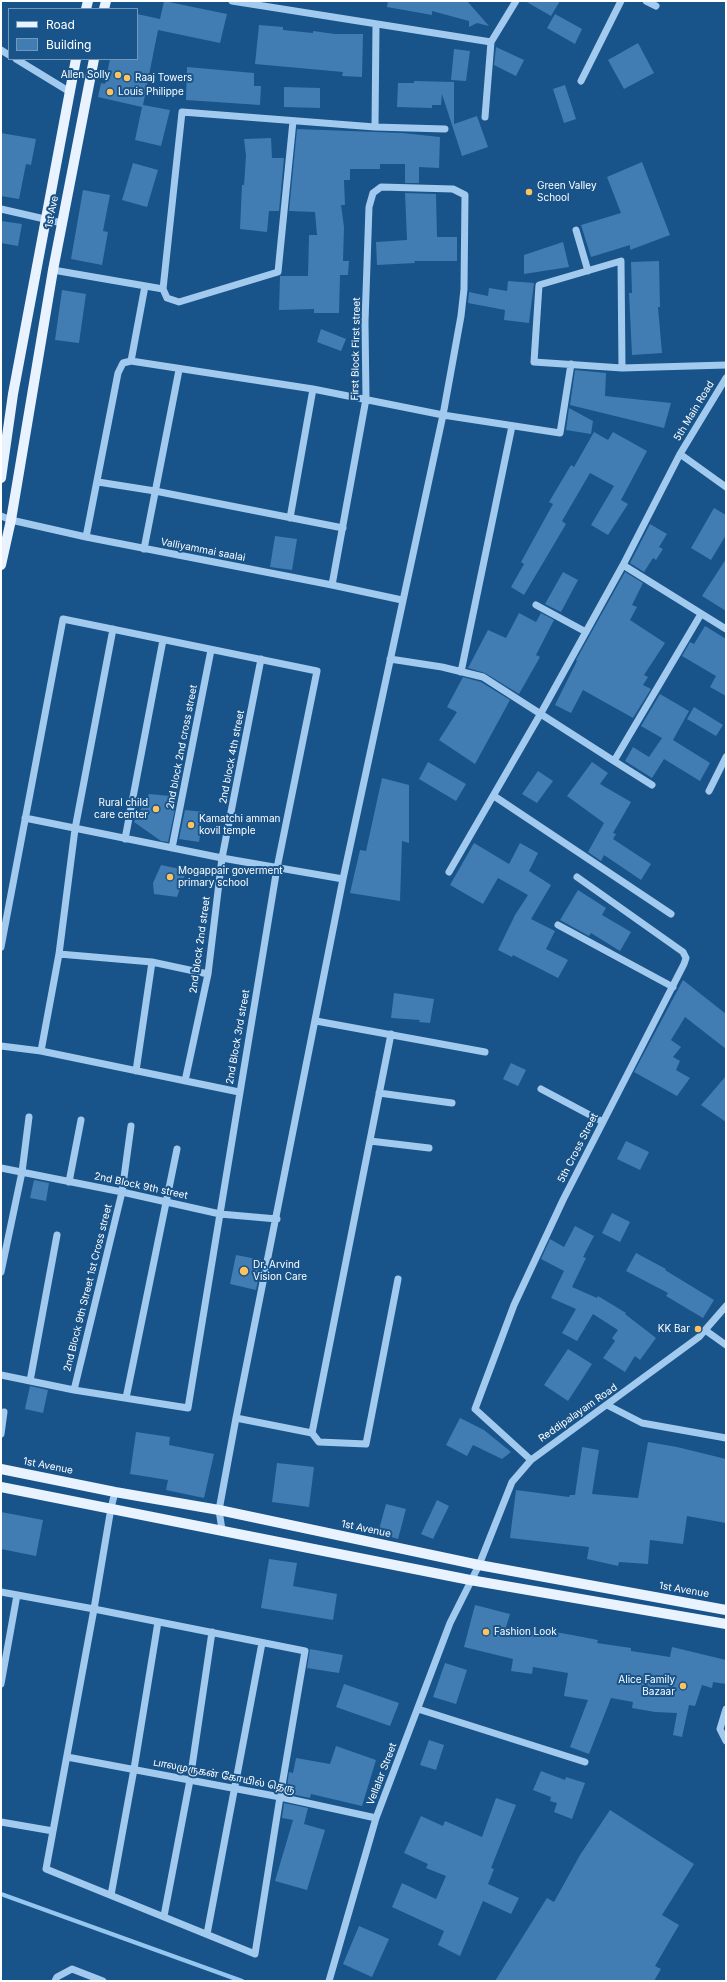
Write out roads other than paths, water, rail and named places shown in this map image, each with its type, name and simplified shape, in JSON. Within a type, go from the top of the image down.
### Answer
[{"type":"main road","points":[[1,478],[21,355],[76,60]]},
{"type":"main road","name":"1st Ave","points":[[1,565],[11,520],[52,270],[94,60]]},
{"type":"main road","name":"1st Avenue","points":[[1,1469],[115,1492],[219,1510],[479,1565],[726,1610]]},
{"type":"main road","points":[[1,1487],[470,1580],[726,1624]]},
{"type":"street","points":[[232,1],[491,42]]},
{"type":"street","points":[[485,117],[491,42],[516,1]]},
{"type":"street","points":[[581,81],[621,1]]},
{"type":"street","points":[[646,1],[656,6]]},
{"type":"street","points":[[375,127],[376,25]]},
{"type":"street","points":[[18,60],[70,92]]},
{"type":"street","points":[[293,122],[278,272],[179,302],[167,298],[163,290],[182,112],[293,122],[375,127],[445,129]]},
{"type":"street","name":"First Block First street","points":[[332,585],[366,399],[365,322],[369,207],[373,193],[381,187],[453,189],[465,195],[464,289],[443,415]]},
{"type":"street","points":[[1,209],[62,222]]},
{"type":"street","points":[[576,230],[588,271]]},
{"type":"street","points":[[622,368],[621,261],[539,285],[534,362],[622,368],[726,365]]},
{"type":"street","points":[[52,270],[163,290]]},
{"type":"street","points":[[131,361],[144,286]]},
{"type":"street","points":[[86,537],[98,482],[118,373],[123,363],[131,361],[179,370],[313,389],[443,415],[560,433],[570,364]]},
{"type":"street","points":[[144,549],[179,370]]},
{"type":"street","name":"5th Main Road","points":[[449,872],[494,796],[586,632],[623,565],[680,454],[726,378]]},
{"type":"street","points":[[290,518],[313,389]]},
{"type":"street","points":[[222,1530],[219,1510],[236,1418],[277,1219],[343,879],[443,415]]},
{"type":"street","points":[[461,672],[512,426]]},
{"type":"street","points":[[680,454],[726,487]]},
{"type":"street","points":[[98,482],[155,491],[343,528]]},
{"type":"street","name":"Valliyammai saalai","points":[[1,516],[11,520],[86,537],[402,600]]},
{"type":"street","points":[[623,565],[726,629]]},
{"type":"street","points":[[536,605],[586,632]]},
{"type":"street","points":[[614,761],[701,614]]},
{"type":"street","points":[[1,948],[63,619],[260,659]]},
{"type":"street","points":[[42,1051],[59,954],[75,828],[113,629]]},
{"type":"street","points":[[125,839],[163,640]]},
{"type":"street","name":"2nd block 2nd cross street","points":[[172,848],[211,650]]},
{"type":"street","name":"2nd Block 3rd street","points":[[126,1398],[188,1408],[277,868],[317,671],[260,659]]},
{"type":"street","name":"2nd block 4th street","points":[[222,858],[260,659]]},
{"type":"street","points":[[390,660],[483,677],[652,786]]},
{"type":"street","points":[[709,791],[726,757]]},
{"type":"street","points":[[494,796],[671,914]]},
{"type":"street","points":[[25,818],[222,858],[343,879]]},
{"type":"street","name":"2nd block 2nd street","points":[[185,1081],[208,974],[222,858]]},
{"type":"street","name":"5th Cross Street","points":[[531,1460],[475,1409],[514,1305],[563,1200],[686,958],[683,952],[577,877]]},
{"type":"street","points":[[558,925],[673,986]]},
{"type":"street","points":[[59,954],[152,962],[208,974]]},
{"type":"street","points":[[136,1071],[152,962]]},
{"type":"street","points":[[316,1020],[485,1052]]},
{"type":"street","points":[[312,1433],[391,1034]]},
{"type":"street","points":[[1,1046],[42,1051],[239,1092]]},
{"type":"street","points":[[541,1089],[603,1122]]},
{"type":"street","points":[[379,1093],[452,1103]]},
{"type":"street","points":[[1,1272],[22,1172],[30,1117]]},
{"type":"street","points":[[69,1182],[81,1120]]},
{"type":"street","name":"2nd Block 9th Street 1st Cross street","points":[[74,1390],[122,1192],[131,1126]]},
{"type":"street","points":[[370,1141],[429,1148]]},
{"type":"street","points":[[1,1375],[74,1390],[126,1398],[167,1201],[176,1149]]},
{"type":"street","name":"2nd Block 9th street","points":[[1,1168],[167,1201],[220,1214],[277,1219]]},
{"type":"street","points":[[30,1381],[57,1235]]},
{"type":"street","points":[[236,1418],[312,1433],[320,1442],[366,1444],[398,1279]]},
{"type":"street","name":"Reddipalayam Road","points":[[470,1580],[479,1565],[512,1482],[531,1460],[699,1338],[726,1306]]},
{"type":"street","points":[[706,1330],[726,1345]]},
{"type":"street","points":[[607,1405],[642,1423],[726,1438]]},
{"type":"street","points":[[1,1434],[4,1412]]},
{"type":"street","points":[[1,1592],[17,1594],[94,1609],[158,1622],[212,1632],[305,1652],[255,1954],[46,1869],[67,1757],[94,1609],[115,1492]]},
{"type":"street","name":"Vellalar Street","points":[[329,1981],[376,1818],[450,1623],[470,1580]]},
{"type":"street","points":[[1,1684],[17,1594]]},
{"type":"street","points":[[111,1895],[134,1769],[158,1622]]},
{"type":"street","points":[[164,1916],[190,1780],[212,1632]]},
{"type":"street","points":[[207,1934],[262,1643]]},
{"type":"street","points":[[418,1709],[585,1762]]},
{"type":"street","points":[[726,1709],[720,1729],[726,1740]]},
{"type":"street","name":"பாலமுருகன் கோயில் தெரு","points":[[67,1757],[235,1788],[376,1818]]},
{"type":"street","points":[[1,1822],[53,1831]]},
{"type":"street","points":[[55,1981],[57,1977],[72,1969],[104,1981]]},
{"type":"waterway","points":[[1,1894],[242,1981]]},
{"type":"place","name":"Allen Solly","points":[[118,75]]},
{"type":"place","name":"Raaj Towers","points":[[127,78]]},
{"type":"place","name":"Louis Philippe","points":[[110,92]]},
{"type":"place","name":"Green Valley School","points":[[529,192]]},
{"type":"place","name":"Rural child care center","points":[[156,809]]},
{"type":"place","name":"Kamatchi amman kovil temple","points":[[191,825]]},
{"type":"place","name":"Mogappair goverment primary school","points":[[170,877]]},
{"type":"place","name":"Dr. Arvind Vision Care","points":[[244,1271]]},
{"type":"place","name":"KK Bar","points":[[698,1329]]},
{"type":"place","name":"Fashion Look","points":[[486,1632]]},
{"type":"place","name":"Alice Family Bazaar","points":[[683,1686]]}]
